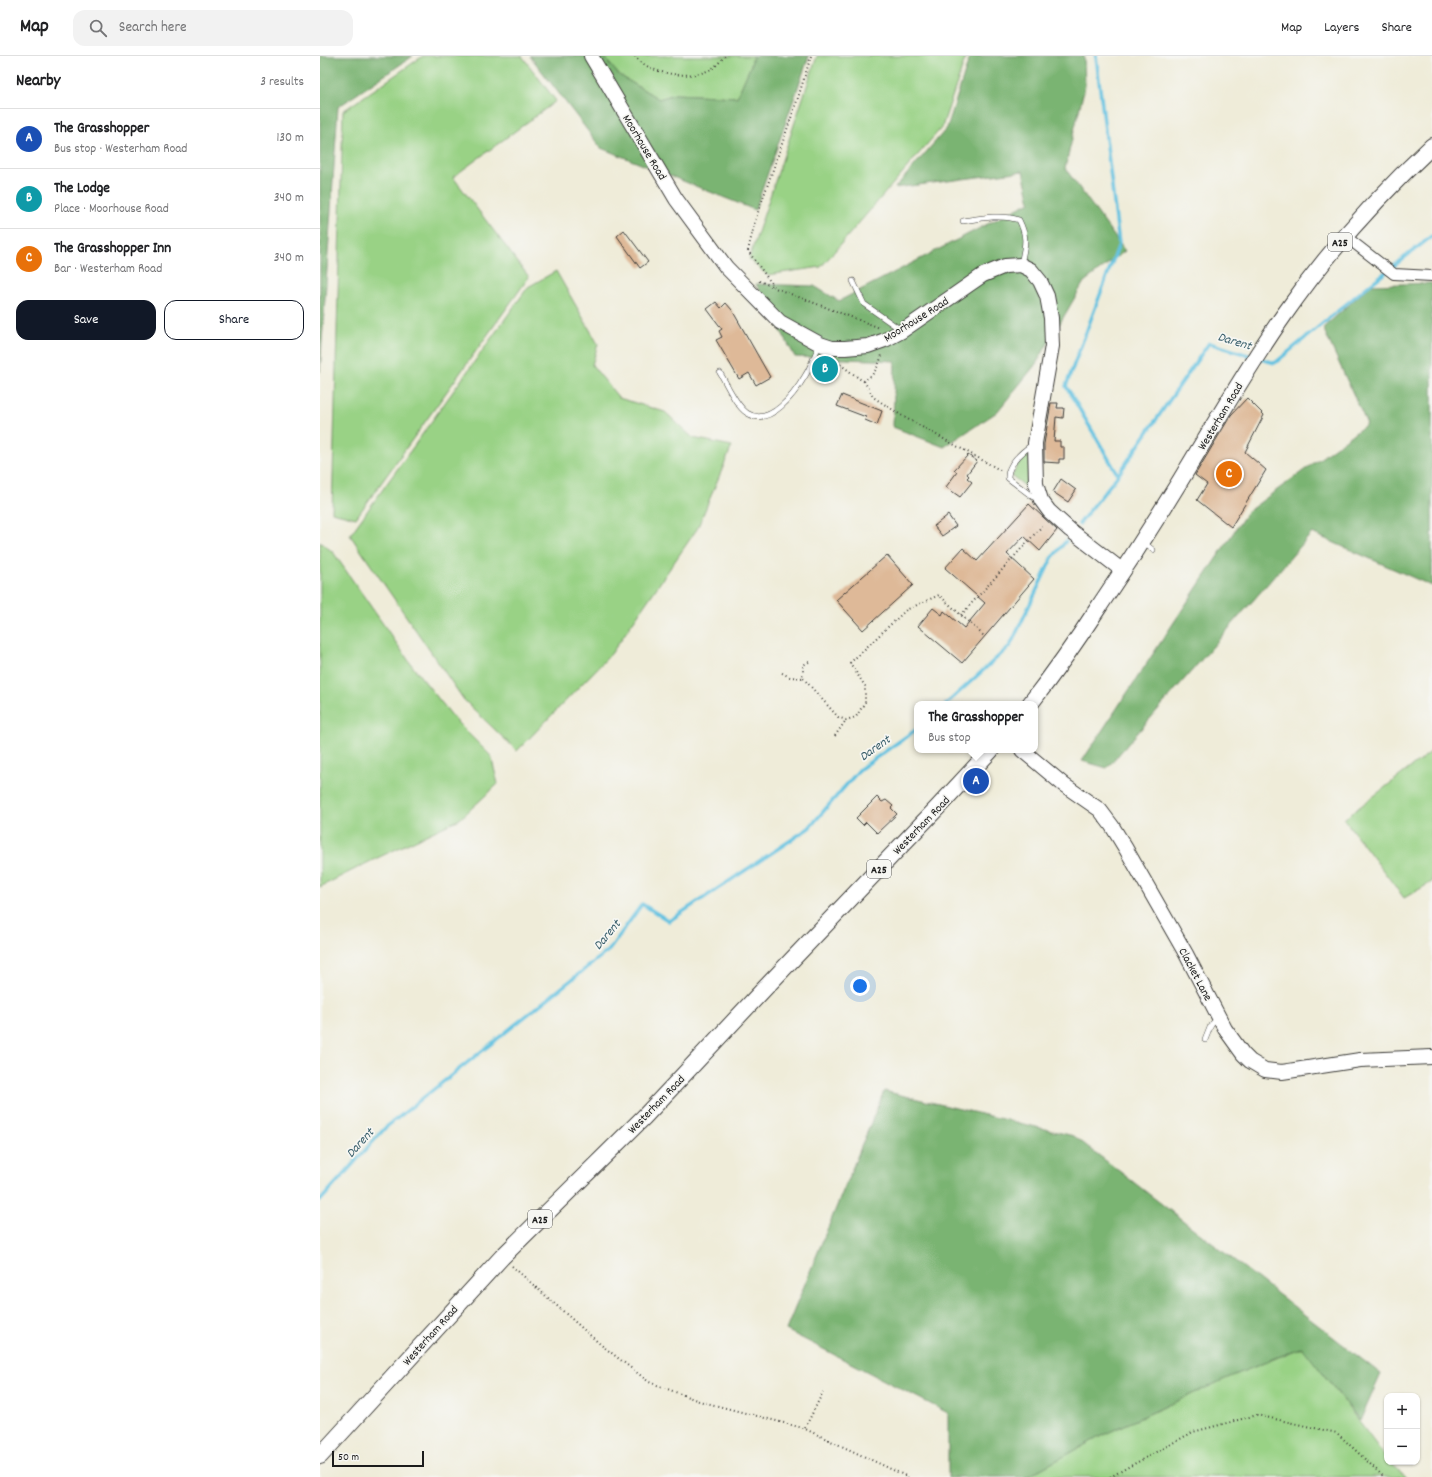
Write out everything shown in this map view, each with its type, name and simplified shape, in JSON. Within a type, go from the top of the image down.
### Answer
[{"type":"main road","name":"Westerham Road","points":[[1032,701],[1056,670],[1123,571],[1148,546],[1252,364],[1302,289],[1345,236],[1400,176],[1432,146]]},
{"type":"main road","name":"Westerham Road","points":[[320,1456],[502,1257],[644,1118],[988,753]]},
{"type":"street","name":"Moorhouse Road","points":[[591,56],[676,199],[726,267],[780,322],[820,344],[832,348],[868,346],[894,335],[983,275],[1005,266],[1021,265]]},
{"type":"street","points":[[1345,236],[1394,274],[1432,276]]},
{"type":"street","points":[[1021,265],[1031,270],[1040,281],[1047,296],[1051,318],[1052,346],[1035,443],[1036,484],[1041,500],[1049,511],[1076,536],[1123,571]]},
{"type":"street","name":"Clacket Lane","points":[[1026,753],[1055,778],[1100,810],[1105,816],[1126,849],[1186,954],[1219,1018],[1235,1044],[1243,1054],[1257,1066],[1274,1072],[1298,1070],[1360,1060],[1432,1056]]},
{"type":"lane","points":[[962,221],[982,218],[1011,218],[1019,220],[1023,229],[1026,243],[1021,265]]},
{"type":"lane","points":[[853,281],[864,304],[894,335]]},
{"type":"lane","points":[[720,373],[740,406],[746,413],[752,416],[760,417],[768,415],[776,411],[790,398],[806,376],[820,344]]},
{"type":"lane","points":[[1035,443],[1025,450],[1009,467],[1008,478],[1033,497],[1041,500]]},
{"type":"lane","points":[[1205,1040],[1211,1025],[1219,1018]]},
{"type":"path","points":[[635,56],[645,66],[661,72],[692,75],[712,69],[725,56]]},
{"type":"path","points":[[811,56],[797,101],[755,220],[748,251],[775,288],[894,335],[884,350],[878,369],[871,377],[864,381]]},
{"type":"path","points":[[834,359],[864,381],[873,397],[904,417],[955,446],[1008,473]]},
{"type":"path","points":[[961,615],[1042,526]]},
{"type":"path","points":[[782,673],[790,677],[803,678],[838,717],[846,720],[856,717],[866,702],[864,686],[850,663],[906,610],[939,595],[984,636]]},
{"type":"path","points":[[803,678],[804,665],[809,662]]},
{"type":"path","points":[[835,736],[840,731],[846,720]]},
{"type":"path","points":[[502,1257],[600,1344],[649,1382],[699,1401],[805,1428],[908,1477]]},
{"type":"path","points":[[805,1428],[823,1392]]},
{"type":"path","points":[[1110,1477],[1193,1432],[1257,1415],[1337,1434],[1384,1477]]},
{"type":"green space","points":[[320,56],[413,56],[338,107],[320,372]]},
{"type":"green space","points":[[423,56],[522,56],[556,101],[453,177],[529,277],[356,518],[332,512],[343,111]]},
{"type":"green space","points":[[530,56],[603,56],[619,75],[659,99],[675,94],[737,97],[751,65],[753,56],[809,56],[755,210],[601,148]]},
{"type":"green space","points":[[603,56],[753,56],[751,65],[737,97],[675,94],[659,99],[619,75]]},
{"type":"green space","points":[[817,56],[966,56],[942,127],[821,267],[767,275],[749,259]]},
{"type":"green space","points":[[970,56],[1084,56],[1085,86],[1065,168],[1125,251],[1084,282],[1036,364],[997,412],[944,447],[893,427],[895,361],[795,357],[756,284],[814,286],[839,301],[1030,202],[1023,171],[895,188],[947,128]]},
{"type":"green space","points":[[556,271],[598,344],[592,365],[619,398],[665,412],[693,438],[732,446],[697,529],[611,654],[517,751],[464,700],[350,535],[528,287]]},
{"type":"green space","points":[[1432,283],[1432,586],[1312,533],[1107,768],[1082,761],[1247,512],[1367,424],[1323,328],[1371,285]]},
{"type":"green space","points":[[1028,453],[1033,492],[1012,476],[1023,455]]},
{"type":"green space","points":[[320,542],[333,552],[413,667],[458,723],[491,756],[498,784],[460,819],[320,887]]},
{"type":"green space","points":[[1432,751],[1432,882],[1404,898],[1344,819]]},
{"type":"green space","points":[[884,1091],[1074,1136],[1381,1374],[1360,1421],[1302,1347],[1225,1379],[1103,1435],[1026,1477],[948,1477],[948,1413],[786,1330]]},
{"type":"green space","points":[[1303,1347],[1384,1455],[1384,1465],[1393,1465],[1407,1477],[1026,1477],[1103,1435],[1225,1379]]},
{"type":"building","points":[[624,230],[648,262],[640,268],[617,236]]},
{"type":"building","points":[[716,302],[721,308],[726,303],[732,310],[770,377],[756,385],[749,373],[739,379],[716,340],[722,337],[719,331],[722,329],[707,309]]},
{"type":"building","points":[[822,358],[836,370],[828,379],[814,367]]},
{"type":"building","points":[[842,395],[882,411],[877,425],[865,420],[866,417],[837,406]]},
{"type":"building","points":[[1247,398],[1264,415],[1245,452],[1266,470],[1231,527],[1197,500],[1207,484],[1195,475],[1231,415]]},
{"type":"building","points":[[1051,403],[1058,403],[1057,408],[1064,408],[1063,418],[1056,417],[1054,441],[1060,441],[1060,447],[1064,447],[1064,459],[1059,459],[1059,463],[1044,462],[1044,444]]},
{"type":"building","points":[[968,455],[977,461],[967,474],[969,476],[967,478],[972,482],[960,497],[946,487],[957,472],[954,470]]},
{"type":"building","points":[[1061,479],[1076,490],[1068,502],[1053,492]]},
{"type":"building","points":[[1029,504],[1057,530],[1040,551],[1024,536],[1007,554],[1034,579],[962,663],[918,626],[933,608],[942,615],[944,611],[964,628],[985,603],[945,568],[963,548],[977,561]]},
{"type":"building","points":[[948,515],[956,526],[942,536],[934,526]]},
{"type":"building","points":[[887,555],[913,585],[863,630],[836,600]]},
{"type":"building","points":[[877,797],[882,802],[886,800],[893,806],[891,808],[897,814],[877,833],[866,822],[863,825],[856,818]]},
{"type":"waterway","points":[[1096,56],[1119,244],[1066,386],[1118,475]]},
{"type":"waterway","name":"Darent","points":[[1261,359],[1275,363],[1368,286],[1432,236]]},
{"type":"waterway","name":"Darent","points":[[1079,524],[1118,475],[1209,343],[1251,356]]},
{"type":"waterway","name":"Darent","points":[[949,701],[1010,646],[1052,558],[1066,541]]},
{"type":"waterway","name":"Darent","points":[[320,1201],[385,1128],[609,950],[642,904],[669,921],[809,828],[860,769],[914,731]]},
{"type":"place","name":"The Lodge","points":[[825,369]]},
{"type":"place","name":"The Grasshopper Inn","points":[[1229,474]]},
{"type":"place","name":"The Grasshopper","points":[[976,781]]}]
